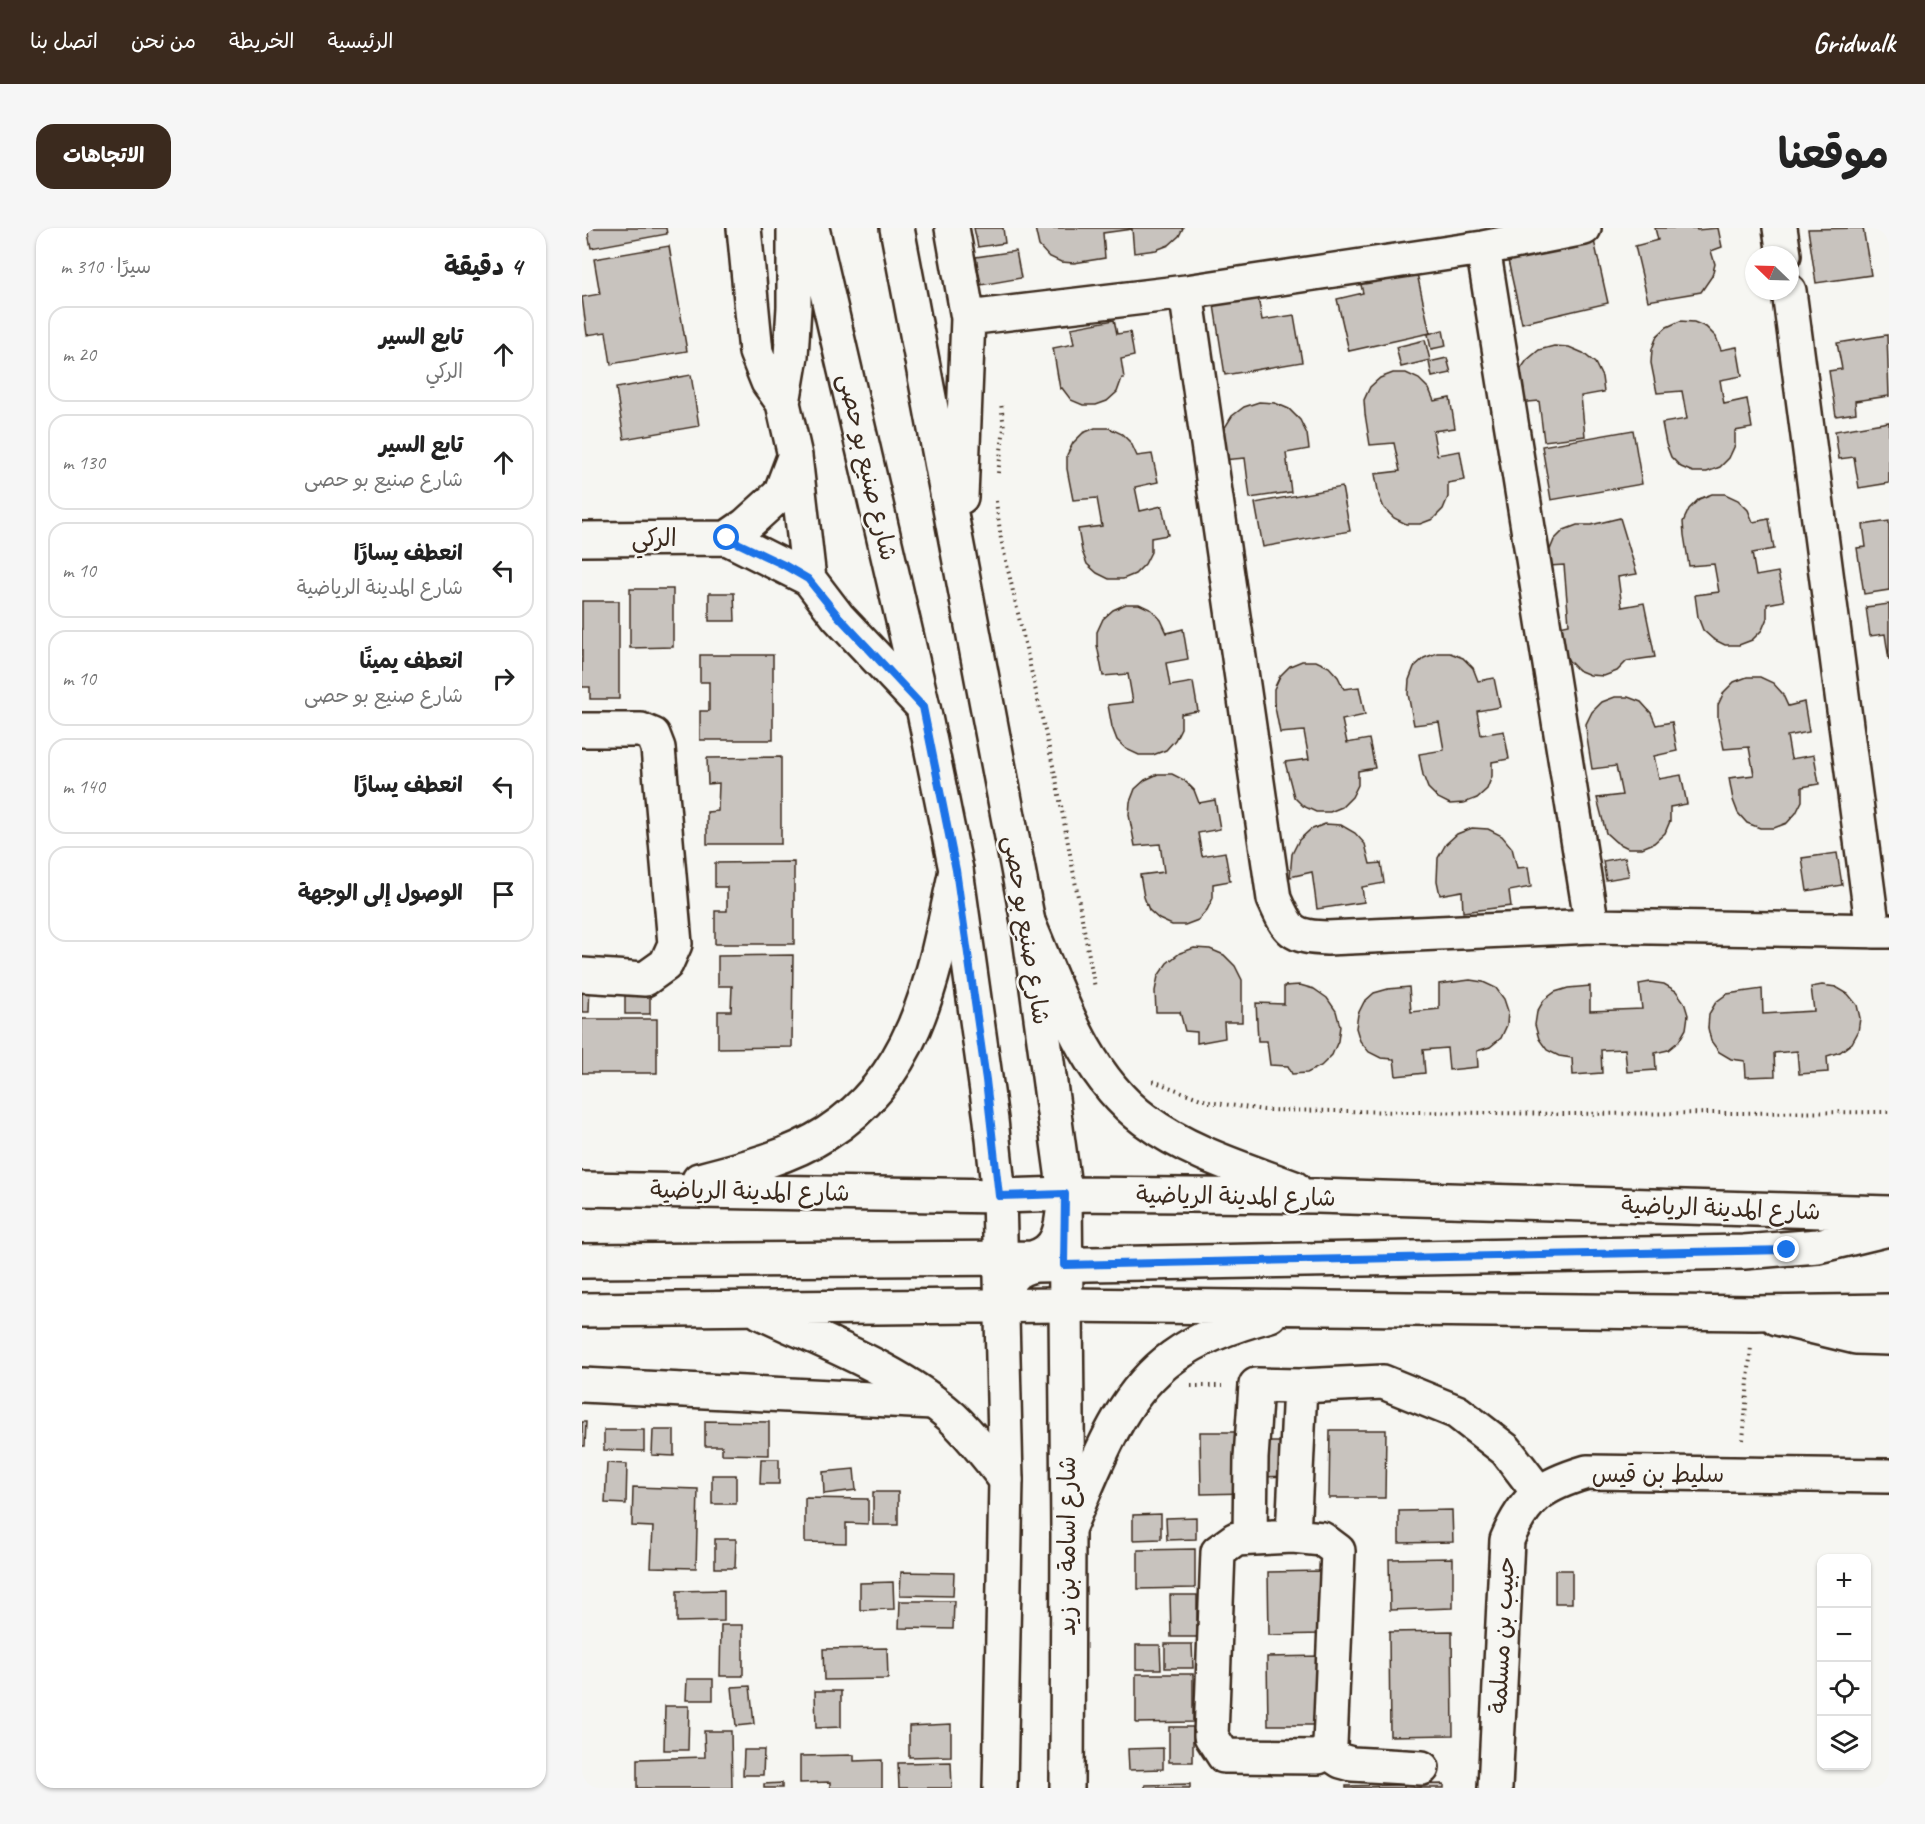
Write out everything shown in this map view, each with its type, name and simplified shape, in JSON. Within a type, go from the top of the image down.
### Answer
[{"type":"street","points":[[744,228],[756,352],[768,382],[783,403]]},
{"type":"street","points":[[794,228],[794,317],[791,356],[783,403],[795,456],[808,579],[838,616],[923,707]]},
{"type":"street","name":"شارع صنيع بو حصى","points":[[812,228],[923,707],[956,870],[987,1090],[999,1196],[1002,1306]]},
{"type":"street","name":"شارع صنيع بو حصى","points":[[897,228],[1028,922],[1065,1194],[1064,1305]]},
{"type":"street","name":"شارع صنيع بو حصى","points":[[952,228],[968,318],[959,559]]},
{"type":"street","points":[[968,318],[1186,292],[1483,248],[1584,228]]},
{"type":"street","points":[[1780,228],[1783,246]]},
{"type":"street","points":[[1483,248],[1592,926]]},
{"type":"street","points":[[1186,292],[1274,899],[1287,928],[1307,938],[1592,926],[1881,931],[1790,300]]},
{"type":"street","points":[[727,538],[746,525],[780,494],[795,456]]},
{"type":"street","name":"الركي","points":[[582,539],[727,538],[808,579]]},
{"type":"street","points":[[582,730],[641,730],[653,735],[658,748],[675,944],[666,964],[645,979],[582,975]]},
{"type":"street","points":[[664,1189],[729,1172],[790,1151],[836,1127],[877,1091],[896,1064],[916,1024],[938,951],[956,870]]},
{"type":"street","points":[[1028,922],[1083,1046],[1101,1075],[1129,1107],[1156,1128],[1188,1146],[1223,1162],[1316,1196]]},
{"type":"street","name":"شارع المدينة الرياضية","points":[[582,1190],[664,1189],[999,1196],[1065,1194],[1316,1196],[1889,1213]]},
{"type":"street","points":[[582,1261],[1032,1258],[1046,1253],[1061,1231],[1065,1194]]},
{"type":"street","points":[[1000,1788],[1006,1480],[1002,1306],[1006,1286],[1019,1270],[1036,1266],[1064,1265],[1744,1252],[1818,1246],[1889,1229]]},
{"type":"street","points":[[582,1310],[1064,1305],[1754,1312],[1889,1311]]},
{"type":"street","name":"شارع اسامة بن زيد","points":[[1064,1305],[1068,1529],[1067,1788]]},
{"type":"street","points":[[1068,1529],[1115,1425],[1161,1365],[1202,1339],[1249,1321],[1301,1306]]},
{"type":"street","points":[[752,1309],[882,1371],[933,1402],[964,1429],[987,1454],[1006,1480]]},
{"type":"street","points":[[1754,1312],[1856,1337],[1889,1338]]},
{"type":"street","points":[[1250,1538],[1251,1458],[1256,1385],[1300,1386],[1383,1382],[1457,1412],[1506,1450],[1539,1493]]},
{"type":"street","points":[[582,1385],[933,1402]]},
{"type":"street","points":[[1293,1536],[1300,1386]]},
{"type":"street","name":"سليط بن قيس","points":[[1539,1493],[1556,1481],[1587,1472],[1889,1476]]},
{"type":"street","name":"حبيب بن مسلمة","points":[[1496,1788],[1507,1540],[1517,1516],[1539,1493]]},
{"type":"street","points":[[1293,1536],[1322,1539],[1338,1551],[1330,1744],[1326,1752],[1318,1757],[1224,1756],[1211,1736],[1218,1552],[1236,1539],[1293,1536]]},
{"type":"street","points":[[1326,1752],[1341,1761],[1352,1764],[1422,1768]]},
{"type":"path","points":[[998,477],[1004,428],[1000,397]]},
{"type":"path","points":[[996,500],[1001,539],[1056,779],[1095,991]]},
{"type":"path","points":[[1129,1107],[1151,1080],[1209,1102],[1264,1110],[1564,1114],[1889,1112]]},
{"type":"path","points":[[1740,1474],[1754,1312]]},
{"type":"path","points":[[1142,1388],[1256,1385]]},
{"type":"building","points":[[587,228],[666,228],[667,234],[591,248]]},
{"type":"building","points":[[974,228],[1003,228],[1005,243],[978,247]]},
{"type":"building","points":[[1035,228],[1183,228],[1179,236],[1169,245],[1156,250],[1134,253],[1132,229],[1103,233],[1105,258],[1074,263],[1061,262],[1048,256],[1039,246]]},
{"type":"building","points":[[1655,228],[1696,228],[1697,230],[1718,228],[1722,247],[1711,251],[1715,264],[1712,276],[1701,292],[1648,301],[1635,246],[1658,240]]},
{"type":"building","points":[[1863,228],[1871,275],[1816,283],[1808,229]]},
{"type":"building","points":[[1593,236],[1608,303],[1522,323],[1507,256]]},
{"type":"building","points":[[669,246],[687,351],[611,364],[606,332],[587,335],[582,297],[600,294],[594,259]]},
{"type":"building","points":[[1016,251],[1021,278],[981,285],[976,257]]},
{"type":"building","points":[[1416,269],[1430,333],[1349,351],[1337,299],[1363,293],[1360,281]]},
{"type":"building","points":[[1258,297],[1262,320],[1294,315],[1302,362],[1225,375],[1214,305]]},
{"type":"building","points":[[1114,320],[1117,334],[1130,332],[1134,356],[1121,359],[1124,378],[1117,392],[1107,401],[1096,405],[1083,405],[1071,400],[1062,388],[1060,389],[1053,348],[1074,344],[1071,328]]},
{"type":"building","points":[[1680,321],[1694,322],[1706,327],[1716,337],[1721,350],[1737,347],[1742,376],[1720,380],[1724,404],[1747,399],[1752,428],[1735,431],[1735,445],[1729,458],[1720,467],[1707,472],[1693,472],[1681,467],[1671,457],[1662,423],[1687,419],[1682,391],[1657,393],[1651,363],[1652,349],[1657,336],[1667,327]]},
{"type":"building","points":[[1443,330],[1446,346],[1431,349],[1428,334]]},
{"type":"building","points":[[1887,335],[1889,396],[1855,401],[1856,413],[1836,416],[1829,371],[1842,369],[1837,343]]},
{"type":"building","points":[[1425,340],[1430,360],[1401,367],[1396,347]]},
{"type":"building","points":[[1554,346],[1569,347],[1583,353],[1595,363],[1602,377],[1604,392],[1581,396],[1585,436],[1544,441],[1539,401],[1517,403],[1518,373],[1527,360],[1539,350]]},
{"type":"building","points":[[1447,358],[1451,373],[1432,377],[1429,362]]},
{"type":"building","points":[[1393,373],[1406,373],[1419,379],[1429,389],[1434,401],[1450,398],[1455,428],[1433,431],[1437,455],[1460,451],[1465,480],[1448,483],[1448,497],[1443,509],[1433,519],[1420,524],[1406,524],[1394,518],[1384,508],[1375,474],[1400,471],[1394,443],[1370,445],[1364,400],[1370,387],[1380,378]]},
{"type":"building","points":[[691,375],[699,426],[624,439],[616,388]]},
{"type":"building","points":[[1259,402],[1275,403],[1289,409],[1300,420],[1307,434],[1309,449],[1286,453],[1291,492],[1250,498],[1245,458],[1222,460],[1220,445],[1224,429],[1232,416],[1244,407]]},
{"type":"building","points":[[1889,422],[1889,483],[1859,488],[1854,457],[1839,459],[1835,431]]},
{"type":"building","points":[[1095,428],[1109,428],[1122,434],[1131,443],[1137,456],[1152,454],[1158,482],[1135,487],[1140,511],[1162,506],[1168,535],[1151,538],[1151,552],[1145,564],[1135,574],[1123,579],[1109,579],[1097,573],[1087,564],[1082,551],[1078,529],[1102,526],[1097,498],[1073,500],[1067,469],[1067,455],[1073,443],[1083,433]]},
{"type":"building","points":[[1633,430],[1642,484],[1551,500],[1542,446]]},
{"type":"building","points":[[1342,487],[1350,531],[1263,547],[1255,503]]},
{"type":"building","points":[[1712,494],[1725,494],[1738,500],[1748,510],[1753,522],[1769,519],[1774,549],[1752,553],[1756,576],[1778,572],[1784,601],[1767,604],[1767,618],[1762,630],[1752,640],[1739,645],[1725,645],[1713,639],[1703,630],[1698,617],[1695,595],[1719,592],[1714,564],[1689,566],[1683,522],[1689,509],[1699,499]]},
{"type":"building","points":[[1620,518],[1637,574],[1618,577],[1622,607],[1644,603],[1655,657],[1627,661],[1617,671],[1604,676],[1590,675],[1578,670],[1561,648],[1555,627],[1569,624],[1564,565],[1549,566],[1549,552],[1554,540],[1564,530],[1577,525],[1591,525]]},
{"type":"building","points":[[1889,521],[1889,590],[1864,594],[1857,548],[1866,547],[1863,525]]},
{"type":"building","points":[[630,589],[673,589],[673,647],[630,648]]},
{"type":"building","points":[[709,593],[734,593],[735,621],[709,621]]},
{"type":"building","points":[[582,601],[619,601],[619,699],[590,699],[590,687],[582,687]]},
{"type":"building","points":[[1126,604],[1139,604],[1152,610],[1161,620],[1167,633],[1183,629],[1188,659],[1166,663],[1170,686],[1193,682],[1198,711],[1181,714],[1181,728],[1175,740],[1166,750],[1153,755],[1139,755],[1126,749],[1117,740],[1108,705],[1133,702],[1128,674],[1103,676],[1097,645],[1097,632],[1103,619],[1113,610]]},
{"type":"building","points":[[1889,604],[1889,660],[1885,634],[1870,636],[1866,607]]},
{"type":"building","points":[[1437,653],[1450,653],[1463,658],[1473,668],[1478,681],[1494,678],[1500,707],[1477,711],[1481,735],[1504,731],[1509,759],[1492,762],[1492,776],[1487,789],[1477,798],[1464,803],[1450,804],[1438,798],[1428,788],[1419,754],[1444,750],[1439,722],[1414,725],[1408,694],[1409,680],[1414,667],[1424,658]]},
{"type":"building","points":[[700,655],[773,655],[773,740],[700,740],[700,711],[709,711],[709,682],[700,682]]},
{"type":"building","points":[[1302,661],[1316,661],[1329,667],[1338,677],[1344,689],[1359,687],[1365,715],[1342,720],[1347,743],[1369,739],[1375,768],[1358,771],[1358,785],[1352,797],[1342,807],[1330,812],[1316,812],[1303,806],[1294,797],[1285,762],[1309,759],[1304,731],[1280,733],[1274,702],[1274,689],[1280,676],[1290,666]]},
{"type":"building","points":[[1747,677],[1760,677],[1773,683],[1782,693],[1788,706],[1804,702],[1809,732],[1787,736],[1791,759],[1814,755],[1819,784],[1802,787],[1802,801],[1796,813],[1787,823],[1774,828],[1760,828],[1747,823],[1738,813],[1729,778],[1754,775],[1749,747],[1724,749],[1718,719],[1718,705],[1724,692],[1734,682]]},
{"type":"building","points":[[1615,697],[1628,697],[1641,702],[1651,713],[1656,725],[1672,722],[1677,751],[1654,756],[1659,779],[1681,775],[1687,804],[1670,807],[1670,821],[1665,833],[1654,843],[1642,848],[1628,848],[1616,842],[1606,833],[1597,798],[1622,795],[1616,766],[1592,769],[1586,724],[1592,712],[1602,702]]},
{"type":"building","points":[[781,757],[781,844],[707,844],[707,812],[718,811],[719,783],[708,784],[707,758]]},
{"type":"building","points":[[1158,774],[1172,774],[1184,780],[1194,790],[1199,803],[1215,800],[1220,829],[1198,833],[1202,856],[1225,852],[1230,881],[1213,884],[1213,898],[1207,910],[1198,920],[1185,925],[1172,925],[1159,919],[1149,910],[1140,875],[1164,872],[1160,844],[1135,846],[1129,815],[1130,802],[1135,789],[1145,780]]},
{"type":"building","points":[[1325,824],[1341,825],[1355,833],[1365,844],[1370,864],[1381,863],[1384,883],[1362,887],[1364,902],[1317,909],[1312,872],[1290,877],[1292,854],[1299,840],[1310,830]]},
{"type":"building","points":[[1472,828],[1488,829],[1502,836],[1512,848],[1517,868],[1528,867],[1531,887],[1509,891],[1511,906],[1463,912],[1462,891],[1440,895],[1437,881],[1438,858],[1446,844],[1457,834]]},
{"type":"building","points":[[1837,853],[1842,885],[1807,891],[1802,858]]},
{"type":"building","points":[[1625,857],[1629,876],[1606,880],[1603,861]]},
{"type":"building","points":[[794,862],[794,944],[715,944],[715,911],[727,911],[727,887],[715,887],[715,863]]},
{"type":"building","points":[[1194,948],[1210,949],[1224,955],[1235,966],[1242,980],[1242,1022],[1224,1022],[1225,1038],[1197,1043],[1197,1032],[1185,1031],[1180,1012],[1156,1012],[1155,991],[1158,976],[1167,963],[1180,953]]},
{"type":"building","points":[[793,955],[792,1047],[718,1048],[718,1011],[731,1011],[732,986],[718,986],[718,956]]},
{"type":"building","points":[[1470,980],[1483,982],[1496,988],[1504,999],[1508,1011],[1507,1025],[1501,1038],[1490,1047],[1477,1051],[1478,1067],[1449,1070],[1447,1048],[1423,1050],[1425,1073],[1396,1076],[1394,1059],[1381,1058],[1369,1052],[1360,1041],[1356,1028],[1358,1014],[1364,1002],[1374,993],[1409,987],[1411,1012],[1439,1009],[1439,984]]},
{"type":"building","points":[[582,982],[590,982],[589,1012],[582,1012]]},
{"type":"building","points":[[1650,982],[1664,984],[1676,991],[1684,1002],[1688,1015],[1686,1029],[1679,1041],[1668,1050],[1655,1053],[1656,1070],[1627,1072],[1625,1049],[1601,1050],[1602,1073],[1573,1075],[1572,1058],[1559,1056],[1547,1050],[1539,1039],[1535,1025],[1537,1012],[1544,1000],[1555,992],[1590,986],[1590,1011],[1642,1009],[1639,984]]},
{"type":"building","points":[[625,984],[650,984],[650,1014],[625,1014]]},
{"type":"building","points":[[1300,985],[1314,989],[1327,998],[1336,1011],[1340,1026],[1338,1041],[1332,1055],[1321,1066],[1307,1073],[1292,1074],[1288,1066],[1270,1065],[1267,1041],[1258,1041],[1256,1003],[1284,1004],[1284,986]]},
{"type":"building","points":[[1822,985],[1836,987],[1848,994],[1857,1005],[1860,1018],[1858,1032],[1852,1043],[1840,1052],[1827,1056],[1828,1072],[1799,1074],[1797,1051],[1774,1053],[1775,1076],[1746,1077],[1745,1061],[1731,1059],[1719,1052],[1711,1041],[1708,1028],[1709,1014],[1716,1002],[1727,994],[1762,989],[1763,1014],[1814,1011],[1811,987]]},
{"type":"building","points":[[582,1019],[657,1019],[657,1073],[582,1073]]},
{"type":"building","points":[[705,1421],[769,1422],[769,1455],[722,1454],[722,1446],[705,1446]]},
{"type":"building","points":[[582,1422],[586,1422],[585,1446],[582,1446]]},
{"type":"building","points":[[604,1430],[644,1430],[644,1451],[604,1450]]},
{"type":"building","points":[[653,1430],[674,1430],[674,1456],[652,1455]]},
{"type":"building","points":[[1330,1430],[1386,1430],[1385,1498],[1329,1498]]},
{"type":"building","points":[[1200,1432],[1245,1432],[1246,1493],[1201,1494]]},
{"type":"building","points":[[1265,1442],[1286,1442],[1286,1476],[1265,1477]]},
{"type":"building","points":[[761,1459],[779,1459],[779,1484],[760,1484]]},
{"type":"building","points":[[607,1463],[627,1464],[626,1504],[605,1503]]},
{"type":"building","points":[[854,1469],[856,1490],[824,1494],[823,1472]]},
{"type":"building","points":[[712,1475],[736,1475],[736,1504],[712,1504]]},
{"type":"building","points":[[633,1487],[698,1489],[696,1568],[651,1567],[653,1527],[632,1526]]},
{"type":"building","points":[[873,1492],[898,1492],[898,1525],[873,1525]]},
{"type":"building","points":[[805,1498],[868,1499],[868,1524],[846,1523],[846,1543],[805,1542]]},
{"type":"building","points":[[1452,1510],[1453,1542],[1399,1543],[1399,1511]]},
{"type":"building","points":[[1161,1514],[1161,1539],[1133,1540],[1133,1515]]},
{"type":"building","points":[[1196,1517],[1196,1539],[1167,1540],[1166,1518]]},
{"type":"building","points":[[715,1539],[736,1539],[735,1568],[715,1568]]},
{"type":"building","points":[[1195,1549],[1195,1588],[1138,1589],[1138,1550]]},
{"type":"building","points":[[1453,1558],[1453,1608],[1390,1610],[1389,1559]]},
{"type":"building","points":[[1555,1570],[1572,1570],[1572,1603],[1555,1603]]},
{"type":"building","points":[[1322,1571],[1323,1634],[1269,1635],[1268,1572]]},
{"type":"building","points":[[901,1572],[954,1573],[953,1596],[900,1595]]},
{"type":"building","points":[[893,1582],[894,1609],[860,1610],[860,1583]]},
{"type":"building","points":[[724,1590],[724,1621],[677,1622],[677,1591]]},
{"type":"building","points":[[1170,1595],[1197,1595],[1197,1637],[1171,1637]]},
{"type":"building","points":[[900,1601],[954,1601],[953,1629],[899,1628]]},
{"type":"building","points":[[721,1625],[743,1625],[743,1676],[720,1676]]},
{"type":"building","points":[[1452,1631],[1453,1735],[1390,1736],[1389,1632]]},
{"type":"building","points":[[1165,1644],[1192,1644],[1193,1668],[1165,1668]]},
{"type":"building","points":[[1136,1645],[1160,1645],[1161,1669],[1136,1669]]},
{"type":"building","points":[[887,1648],[888,1679],[824,1680],[823,1649]]},
{"type":"building","points":[[1321,1656],[1322,1725],[1268,1725],[1267,1657]]},
{"type":"building","points":[[1136,1674],[1193,1674],[1193,1722],[1136,1723]]},
{"type":"building","points":[[687,1679],[713,1679],[713,1700],[686,1700]]},
{"type":"building","points":[[750,1686],[754,1724],[736,1726],[732,1687]]},
{"type":"building","points":[[815,1691],[841,1691],[841,1727],[816,1728]]},
{"type":"building","points":[[665,1706],[689,1706],[688,1750],[664,1750]]},
{"type":"building","points":[[951,1724],[951,1756],[909,1757],[909,1726]]},
{"type":"building","points":[[1169,1727],[1193,1727],[1193,1762],[1169,1762]]},
{"type":"building","points":[[704,1731],[731,1731],[732,1788],[637,1788],[637,1759],[705,1757]]},
{"type":"building","points":[[1163,1748],[1163,1769],[1129,1770],[1128,1749]]},
{"type":"building","points":[[744,1750],[764,1750],[763,1775],[743,1775]]},
{"type":"building","points":[[854,1755],[854,1761],[882,1760],[882,1788],[830,1788],[830,1782],[800,1783],[800,1756]]},
{"type":"building","points":[[951,1762],[952,1788],[899,1788],[898,1763]]},
{"type":"building","points":[[782,1783],[782,1788],[764,1788],[764,1784]]},
{"type":"building","points":[[1190,1784],[1190,1788],[1145,1788],[1145,1785]]},
{"type":"building","points":[[1444,1784],[1444,1788],[1346,1788],[1346,1786]]},
{"type":"route","points":[[727,538],[808,579],[838,616],[923,707],[956,870],[986,1080],[999,1196],[1065,1194],[1064,1265],[1787,1250]]}]
